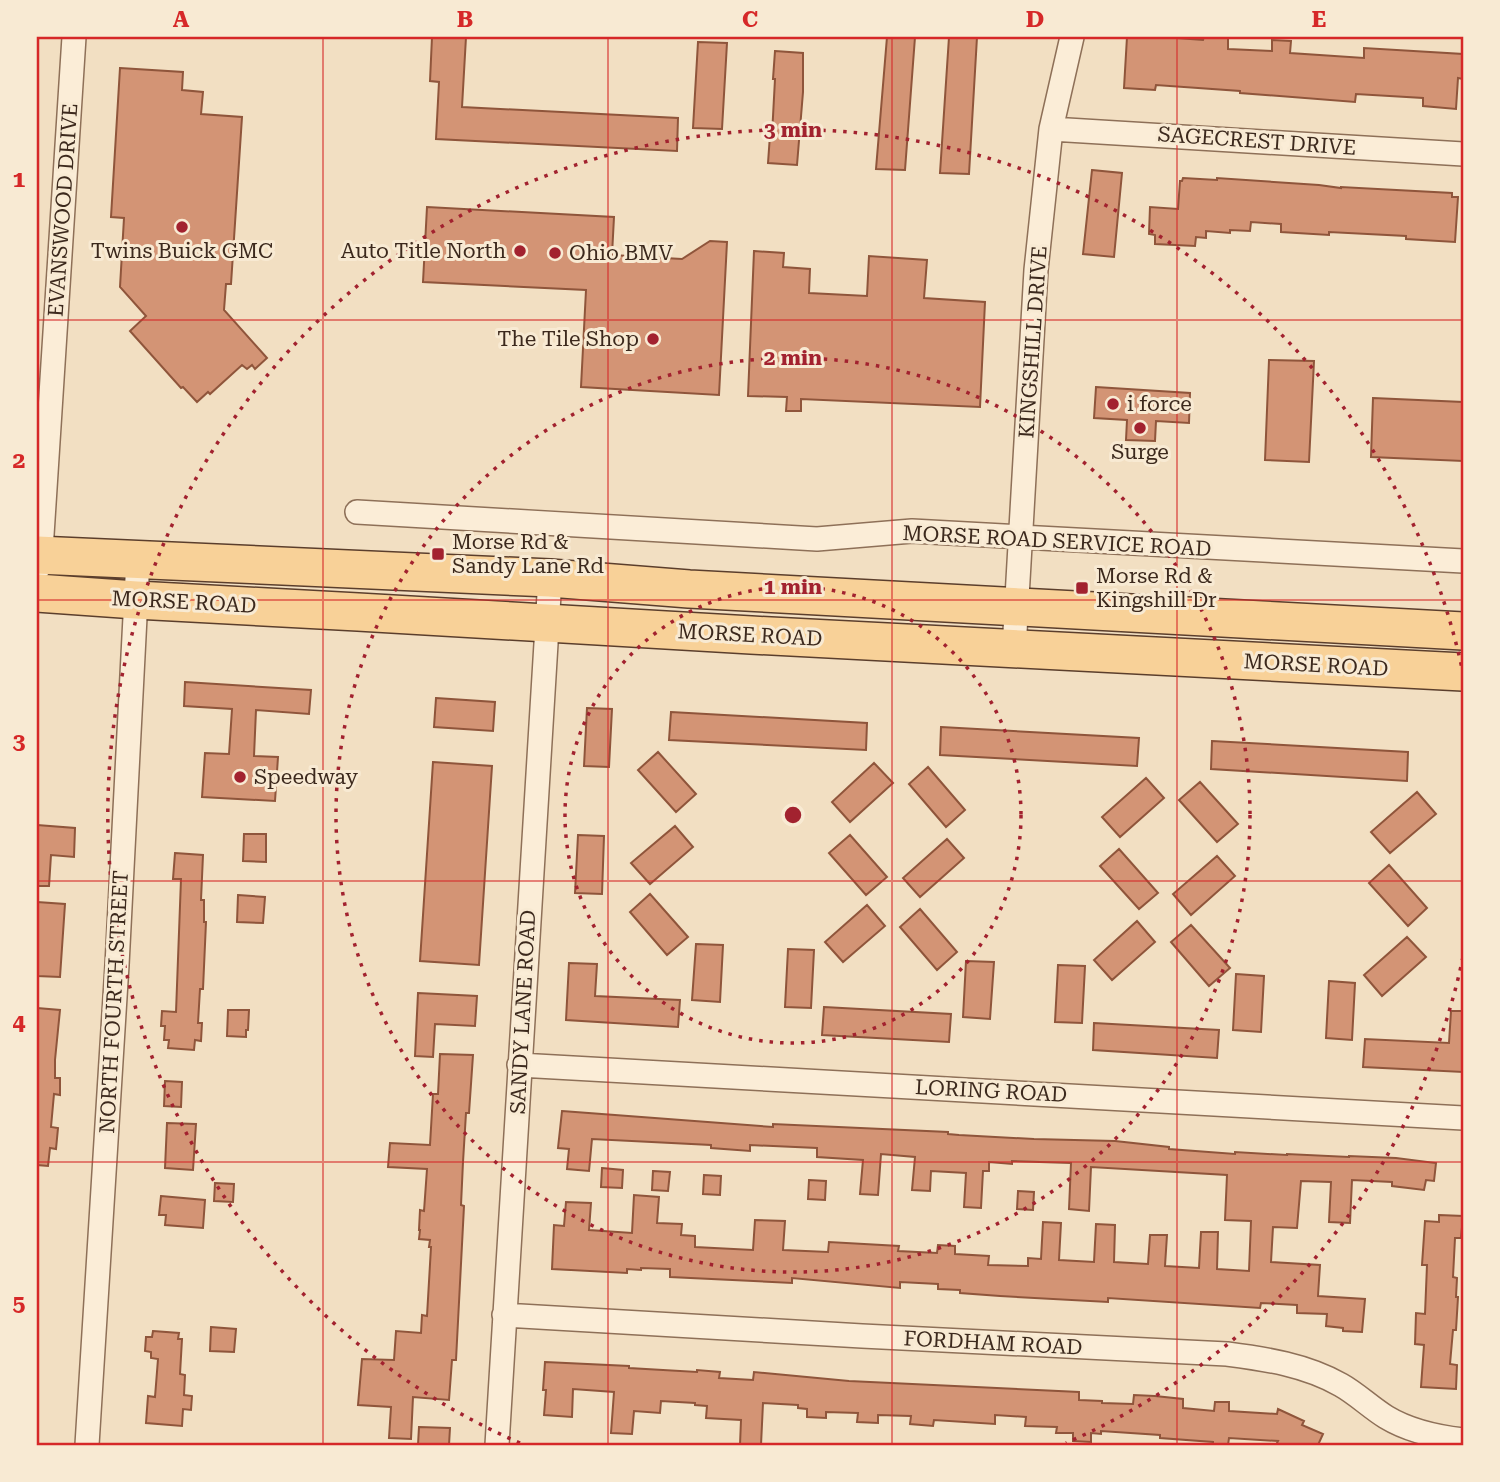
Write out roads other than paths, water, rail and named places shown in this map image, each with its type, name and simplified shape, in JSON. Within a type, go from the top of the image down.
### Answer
[{"type":"main road","name":"MORSE ROAD","points":[[38,555],[550,578],[689,589],[1463,631]]},
{"type":"main road","name":"MORSE ROAD","points":[[38,593],[547,624],[1463,672]]},
{"type":"street","name":"EVANSWOOD DRIVE","points":[[38,593],[38,555],[74,37]]},
{"type":"street","name":"KINGSHILL DRIVE","points":[[1014,649],[1036,270],[1051,129],[1072,37]]},
{"type":"street","name":"SAGECREST DRIVE","points":[[1051,129],[1463,154]]},
{"type":"street","name":"MORSE ROAD SERVICE ROAD","points":[[357,512],[817,539],[912,531],[1463,561]]},
{"type":"street","name":"NORTH FOURTH STREET","points":[[87,1445],[117,965],[138,559]]},
{"type":"street","name":"SANDY LANE ROAD","points":[[497,1445],[550,578]]},
{"type":"street","name":"LORING ROAD","points":[[519,1065],[1463,1118]]},
{"type":"street","name":"FORDHAM ROAD","points":[[504,1315],[1227,1354],[1269,1359],[1305,1369],[1342,1385],[1387,1417],[1411,1429],[1463,1440]]},
{"type":"place","name":"Twins Buick GMC","points":[[182,227]]},
{"type":"place","name":"Auto Title North","points":[[520,251]]},
{"type":"place","name":"Ohio BMV","points":[[555,253]]},
{"type":"place","name":"The Tile Shop","points":[[653,339]]},
{"type":"place","name":"i force","points":[[1113,404]]},
{"type":"place","name":"Surge","points":[[1140,428]]},
{"type":"place","name":"Morse Rd & Sandy Lane Rd","points":[[438,554]]},
{"type":"place","name":"Morse Rd & Kingshill Dr","points":[[1082,588]]},
{"type":"place","name":"Speedway","points":[[240,777]]}]
